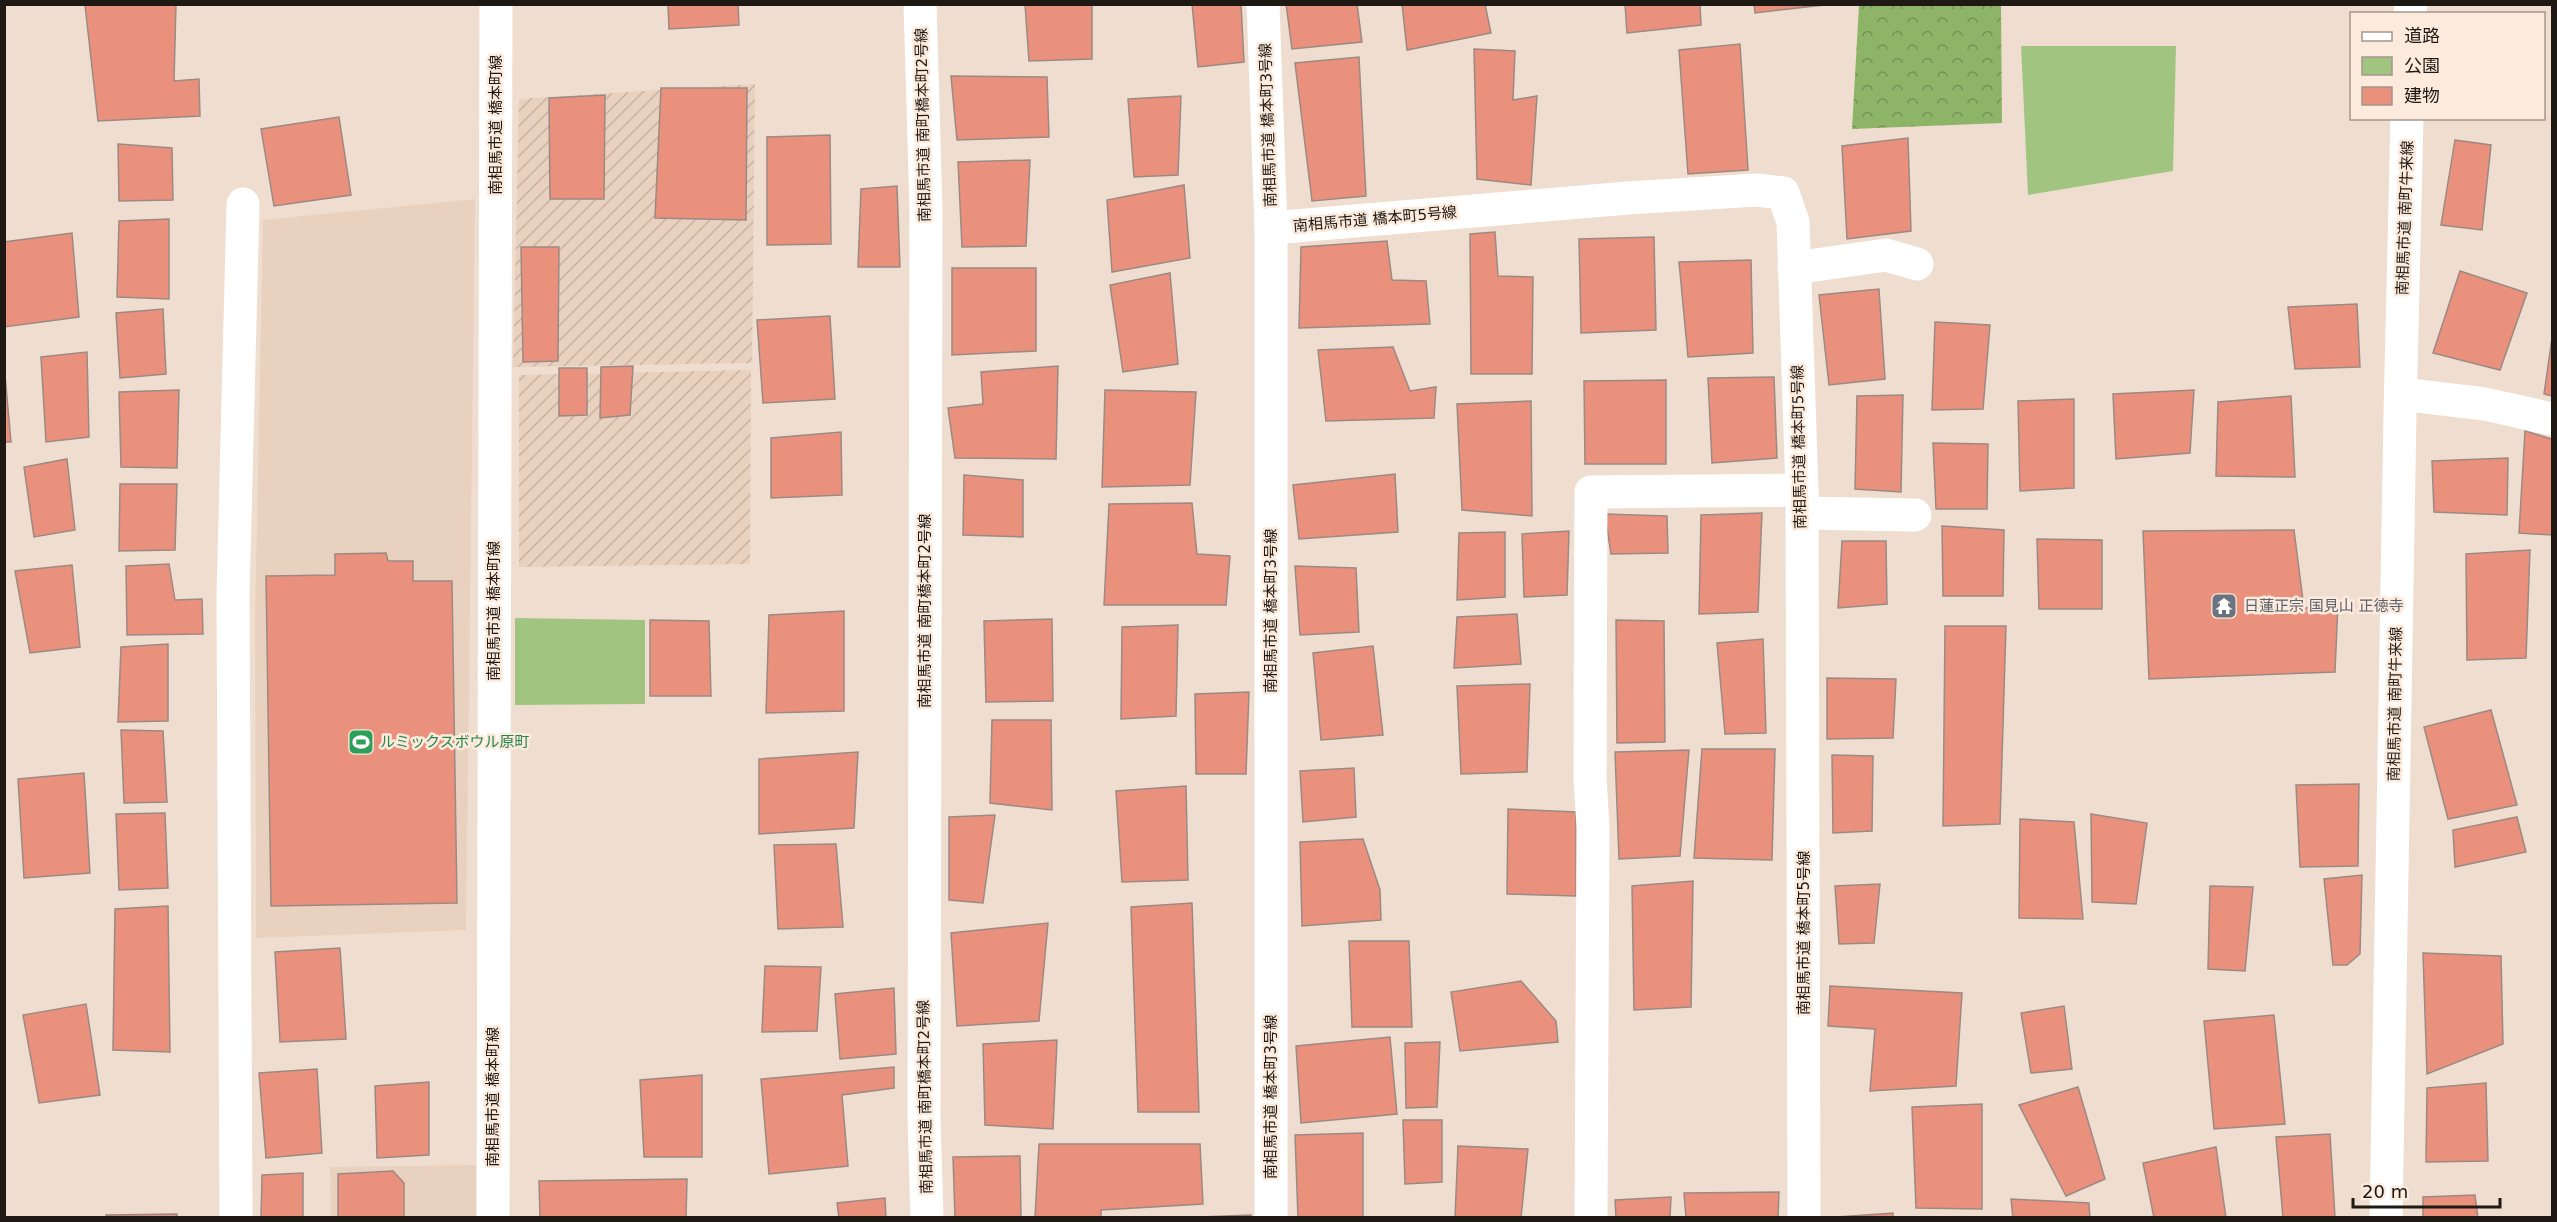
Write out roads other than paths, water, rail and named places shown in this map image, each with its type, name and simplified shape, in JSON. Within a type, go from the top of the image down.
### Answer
[{"type":"street","name":"南相馬市道 橋本町線","points":[[493,1218],[496,4]]},
{"type":"street","name":"南相馬市道 南町橋本町2号線","points":[[920,4],[926,210],[924,1118],[927,1218]]},
{"type":"street","name":"南相馬市道 橋本町3号線","points":[[1263,4],[1271,228],[1271,1218]]},
{"type":"street","name":"南相馬市道 南町牛来線","points":[[2386,1218],[2408,120]]},
{"type":"street","name":"南相馬市道 橋本町5号線","points":[[1271,228],[1756,190],[1784,193],[1793,222],[1802,501],[1804,1218]]},
{"type":"street","points":[[236,1218],[233,596],[243,204]]},
{"type":"street","points":[[1794,268],[1886,255],[1917,264]]},
{"type":"street","points":[[2402,394],[2485,404],[2553,419]]},
{"type":"street","points":[[1591,1218],[1593,827],[1590,778],[1591,492],[1802,501],[1915,514]]},
{"type":"place","name":"日蓮正宗 国見山 正徳寺","points":[[2224,606]]},
{"type":"place","name":"ルミックスボウル原町","points":[[361,742]]}]
